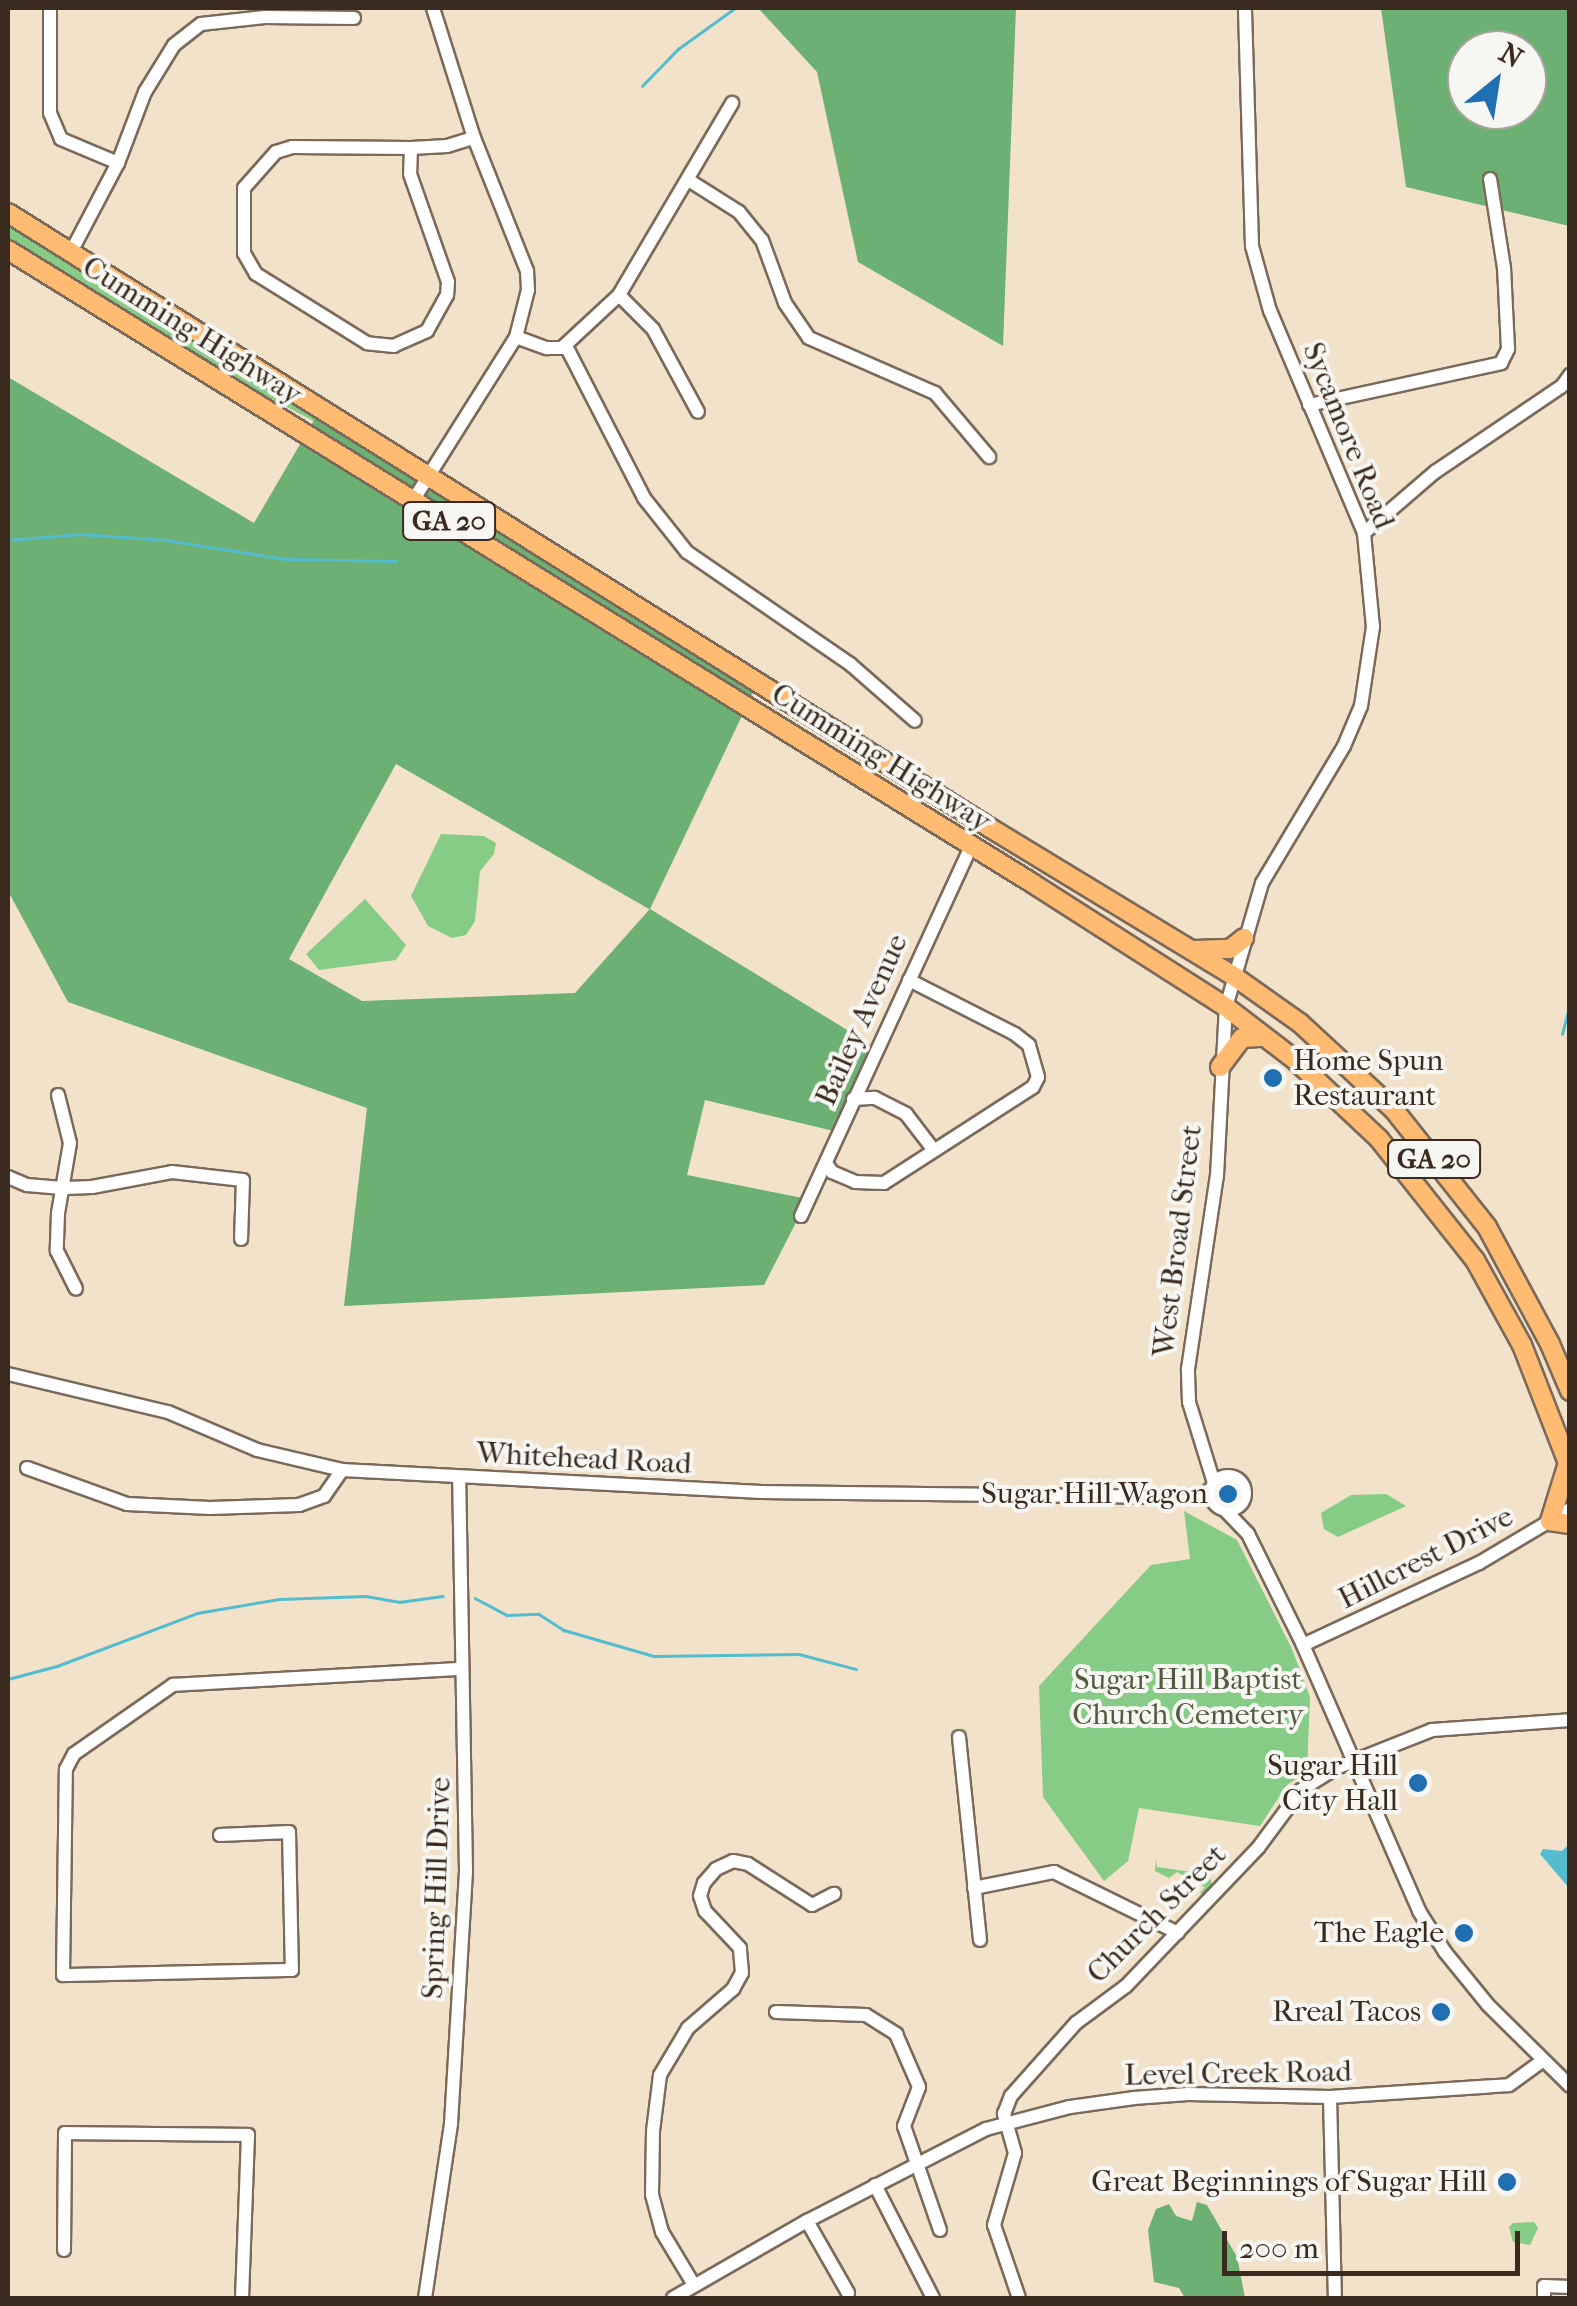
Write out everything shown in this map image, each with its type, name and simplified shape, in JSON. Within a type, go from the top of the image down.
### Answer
[{"type":"highway","name":"Cumming Highway","points":[[8,213],[1236,976],[1300,1023],[1394,1110],[1487,1227],[1550,1344],[1570,1391]]},
{"type":"highway","name":"Cumming Highway","points":[[8,250],[1226,1007],[1327,1088],[1379,1139],[1474,1260],[1522,1344],[1568,1466]]},
{"type":"highway","points":[[1190,949],[1230,950],[1244,938]]},
{"type":"highway","points":[[1220,1066],[1242,1038],[1265,1038]]},
{"type":"highway","points":[[1568,1466],[1550,1521],[1570,1524]]},
{"type":"street","points":[[50,8],[50,113],[60,140],[118,163]]},
{"type":"street","points":[[414,499],[516,337],[528,301],[527,271],[474,138],[433,8]]},
{"type":"street","name":"Sycamore Road","points":[[1236,976],[1262,883],[1344,746],[1361,706],[1374,627],[1364,532],[1270,311],[1252,246],[1245,8]]},
{"type":"street","points":[[71,252],[118,163],[144,92],[174,45],[200,24],[331,13],[354,18]]},
{"type":"street","points":[[516,337],[547,348],[566,346],[619,295],[690,181],[732,103]]},
{"type":"street","points":[[411,148],[410,174],[448,282],[447,296],[428,331],[394,346],[367,343],[256,274],[244,253],[244,188],[276,152],[292,147],[411,148],[447,146],[474,138]]},
{"type":"street","points":[[1309,406],[1502,363],[1508,350],[1504,284],[1490,179]]},
{"type":"street","points":[[690,181],[740,212],[762,240],[785,303],[809,338],[935,393],[989,457]]},
{"type":"street","points":[[619,295],[654,329],[698,412]]},
{"type":"street","points":[[566,346],[644,498],[687,552],[850,664],[916,721]]},
{"type":"street","points":[[1364,532],[1435,472],[1562,386],[1570,375]]},
{"type":"street","name":"Bailey Avenue","points":[[801,1216],[971,846]]},
{"type":"street","name":"West Broad Street","points":[[1213,1486],[1207,1450],[1189,1402],[1188,1369],[1217,1176],[1226,1007],[1236,976]]},
{"type":"street","points":[[826,1164],[832,1172],[872,1184],[912,1169],[933,1149],[1033,1087],[1038,1077],[1029,1045],[1015,1034],[909,980]]},
{"type":"street","points":[[58,1094],[70,1143],[58,1213],[57,1251],[76,1289]]},
{"type":"street","points":[[853,1098],[875,1098],[906,1114],[933,1149]]},
{"type":"street","points":[[8,1177],[26,1185],[65,1188],[92,1187],[172,1172],[243,1180],[240,1238]]},
{"type":"street","name":"Whitehead Road","points":[[8,1374],[168,1412],[257,1450],[342,1470],[761,1492],[1174,1496],[1203,1494],[1213,1486]]},
{"type":"street","name":"West Broad Street","points":[[1207,1450],[1233,1477]]},
{"type":"street","points":[[27,1468],[128,1504],[210,1508],[299,1505],[324,1496],[342,1470]]},
{"type":"street","points":[[1248,1534],[1220,1507],[1213,1486],[1233,1477],[1242,1484],[1248,1534],[1353,1758],[1403,1878],[1445,1952],[1541,2062],[1570,2086]]},
{"type":"street","name":"Spring Hill Drive","points":[[425,2298],[458,2047],[466,1871],[461,1671],[465,1639],[459,1478]]},
{"type":"street","name":"Whitehead Road","points":[[1174,1496],[1220,1507]]},
{"type":"street","points":[[1220,1507],[1236,1508],[1244,1500]]},
{"type":"street","name":"Hillcrest Drive","points":[[1302,1646],[1478,1563],[1570,1510]]},
{"type":"street","points":[[220,1835],[290,1832],[292,1970],[63,1975],[66,1769],[74,1754],[172,1684],[461,1671]]},
{"type":"street","name":"Church Street","points":[[1005,2119],[1010,2096],[1076,2023],[1118,1994],[1178,1933],[1258,1848],[1301,1790],[1353,1758],[1432,1730],[1570,1720]]},
{"type":"street","points":[[959,1737],[980,1940]]},
{"type":"street","points":[[694,2285],[662,2232],[652,2195],[653,2131],[660,2074],[688,2028],[733,1989],[742,1973],[740,1948],[705,1911],[700,1896],[704,1883],[716,1869],[732,1861],[748,1864],[812,1904],[834,1894]]},
{"type":"street","points":[[974,1888],[1054,1872],[1178,1933]]},
{"type":"street","points":[[776,2012],[866,2014],[896,2034],[918,2082],[918,2099],[904,2126],[940,2230]]},
{"type":"street","name":"Level Creek Road","points":[[673,2298],[875,2184],[1005,2119],[1134,2098],[1188,2094],[1330,2098],[1509,2085],[1541,2062]]},
{"type":"street","points":[[1330,2098],[1335,2298]]},
{"type":"street","points":[[1005,2119],[1015,2153],[1014,2168],[994,2225],[1019,2298]]},
{"type":"street","points":[[64,2250],[65,2133],[248,2135],[242,2298]]},
{"type":"street","points":[[875,2184],[933,2298]]},
{"type":"street","points":[[807,2221],[848,2293]]},
{"type":"street","points":[[1544,2292],[1570,2287]]},
{"type":"green space","points":[[758,8],[1016,8],[1003,346],[858,262],[817,72]]},
{"type":"green space","points":[[1381,8],[1569,8],[1569,226],[1406,187]]},
{"type":"green space","points":[[8,224],[395,464],[167,344],[8,245]]},
{"type":"green space","points":[[8,377],[254,523],[323,405],[759,680],[650,909],[883,1052],[842,1133],[705,1100],[687,1175],[808,1199],[764,1285],[344,1306],[367,1108],[68,1002],[8,891]],"holes":[[[396,764],[649,909],[575,993],[362,1001],[289,959]]]},
{"type":"green space","points":[[441,834],[484,836],[496,843],[494,854],[480,871],[475,921],[466,935],[452,938],[428,926],[411,896]]},
{"type":"green space","points":[[365,899],[406,945],[396,960],[319,970],[306,954]]},
{"type":"green space","points":[[1386,1494],[1406,1506],[1338,1537],[1324,1529],[1321,1513],[1351,1495]]},
{"type":"green space","name":"Sugar Hill Baptist Church Cemetery","points":[[1184,1511],[1237,1540],[1292,1649],[1310,1697],[1307,1772],[1287,1785],[1260,1826],[1139,1808],[1128,1861],[1104,1881],[1043,1797],[1039,1686],[1151,1565],[1190,1559]]},
{"type":"green space","points":[[1156,1858],[1157,1867],[1192,1872],[1196,1866],[1194,1875],[1203,1883],[1210,1877],[1213,1888],[1204,1895],[1200,1893],[1205,1887],[1177,1872],[1169,1878],[1155,1871]]},
{"type":"green space","points":[[1197,2202],[1207,2205],[1237,2257],[1245,2298],[1185,2298],[1179,2288],[1154,2282],[1148,2230],[1156,2209],[1169,2204],[1176,2216],[1192,2221]]},
{"type":"green space","points":[[1534,2222],[1538,2228],[1530,2245],[1513,2242],[1509,2227],[1513,2223]]},
{"type":"water","points":[[1569,1844],[1569,1888],[1540,1854],[1543,1849],[1562,1851]]},
{"type":"waterway","points":[[642,86],[678,49],[735,8]]},
{"type":"waterway","points":[[8,540],[81,534],[166,540],[286,559],[396,561]]},
{"type":"waterway","points":[[1562,1034],[1570,1004]]},
{"type":"waterway","points":[[8,1679],[57,1666],[197,1613],[279,1599],[366,1596],[399,1602],[443,1596]]},
{"type":"waterway","points":[[475,1598],[507,1615],[539,1614],[564,1630],[654,1656],[799,1654],[856,1669]]},
{"type":"place","name":"Home Spun Restaurant","points":[[1273,1078]]},
{"type":"place","name":"Sugar Hill Wagon","points":[[1228,1494]]},
{"type":"place","name":"Sugar Hill City Hall","points":[[1418,1783]]},
{"type":"place","name":"The Eagle","points":[[1464,1933]]},
{"type":"place","name":"Rreal Tacos","points":[[1441,2012]]},
{"type":"place","name":"Great Beginnings of Sugar Hill","points":[[1507,2182]]}]
